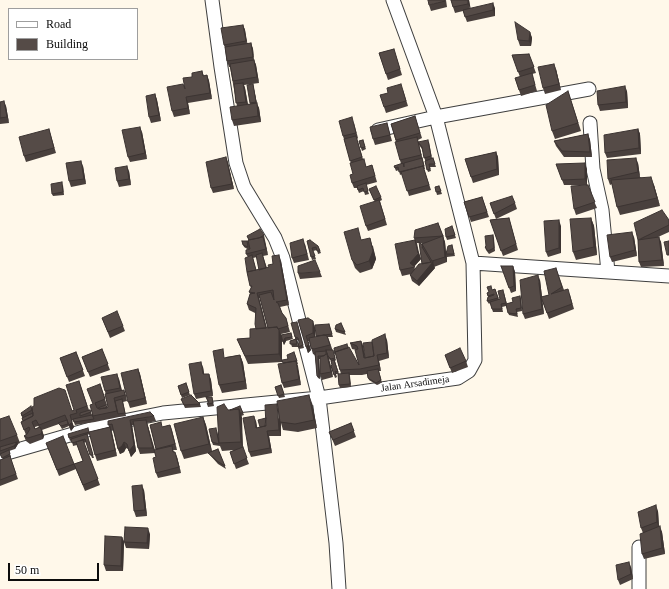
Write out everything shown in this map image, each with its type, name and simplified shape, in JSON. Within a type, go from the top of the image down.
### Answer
[{"type":"street","points":[[212,0],[236,163],[244,187],[275,238],[283,258],[319,398],[336,543],[339,589]]},
{"type":"street","name":"Jalan Arsadimeja","points":[[0,455],[108,424],[163,413],[319,398],[458,378],[469,371],[475,360],[473,263],[436,117],[392,0]]},
{"type":"street","points":[[378,130],[436,117],[589,89]]},
{"type":"street","points":[[590,123],[594,169],[602,210],[608,272]]},
{"type":"street","points":[[473,263],[669,276]]},
{"type":"street","points":[[639,547],[639,589]]},
{"type":"building","points":[[428,0],[445,0],[445,1],[429,5]]},
{"type":"building","points":[[451,0],[468,0],[468,4],[453,7]]},
{"type":"building","points":[[493,3],[493,10],[465,17],[463,10]]},
{"type":"building","points":[[515,22],[530,32],[529,41],[518,40]]},
{"type":"building","points":[[243,25],[246,41],[224,45],[221,28]]},
{"type":"building","points":[[251,43],[253,57],[227,61],[225,47]]},
{"type":"building","points":[[394,49],[400,69],[386,74],[379,53]]},
{"type":"building","points":[[529,54],[534,67],[518,72],[512,55]]},
{"type":"building","points":[[254,60],[257,77],[233,81],[230,64]]},
{"type":"building","points":[[554,64],[559,84],[543,88],[538,67]]},
{"type":"building","points":[[202,71],[203,76],[207,75],[210,93],[186,97],[188,108],[172,111],[167,87],[183,84],[185,89],[183,78],[192,77],[192,73]]},
{"type":"building","points":[[532,73],[535,85],[519,90],[515,78]]},
{"type":"building","points":[[243,83],[246,102],[236,103],[234,84]]},
{"type":"building","points":[[253,84],[256,102],[250,103],[247,85]]},
{"type":"building","points":[[401,84],[406,101],[384,107],[380,95],[388,93],[387,88]]},
{"type":"building","points":[[625,86],[626,102],[598,105],[597,91]]},
{"type":"building","points":[[568,91],[578,123],[552,131],[546,105]]},
{"type":"building","points":[[155,94],[159,115],[149,117],[146,96]]},
{"type":"building","points":[[4,101],[7,117],[0,118],[0,102]]},
{"type":"building","points":[[257,103],[258,116],[232,120],[230,107]]},
{"type":"building","points":[[415,116],[420,133],[396,140],[391,124]]},
{"type":"building","points":[[352,117],[356,133],[343,136],[339,121]]},
{"type":"building","points":[[387,123],[390,135],[373,139],[370,127]]},
{"type":"building","points":[[140,127],[145,153],[128,157],[122,130]]},
{"type":"building","points":[[49,129],[54,148],[24,156],[19,137]]},
{"type":"building","points":[[638,129],[639,148],[605,153],[604,135]]},
{"type":"building","points":[[588,134],[590,152],[562,151],[554,141]]},
{"type":"building","points":[[356,136],[362,157],[350,161],[344,139]]},
{"type":"building","points":[[417,137],[421,155],[400,160],[395,142]]},
{"type":"building","points":[[363,140],[365,147],[361,148],[359,141]]},
{"type":"building","points":[[428,140],[431,156],[424,158],[422,147],[418,142]]},
{"type":"building","points":[[496,152],[497,169],[471,177],[465,159]]},
{"type":"building","points":[[226,157],[232,184],[211,188],[206,162]]},
{"type":"building","points":[[422,158],[424,166],[399,172],[398,167],[395,168],[394,166],[403,163],[404,167],[404,163]]},
{"type":"building","points":[[433,158],[435,164],[429,164],[430,169],[427,170],[425,161]]},
{"type":"building","points":[[636,158],[638,172],[608,179],[607,160]]},
{"type":"building","points":[[364,159],[366,167],[372,165],[375,176],[352,183],[350,175],[353,174],[350,163]]},
{"type":"building","points":[[81,161],[84,179],[69,181],[66,163]]},
{"type":"building","points":[[585,163],[585,179],[562,180],[556,164]]},
{"type":"building","points":[[127,166],[129,179],[117,181],[115,168]]},
{"type":"building","points":[[423,166],[429,185],[407,191],[401,172]]},
{"type":"building","points":[[651,177],[657,198],[617,207],[611,180]]},
{"type":"building","points":[[62,182],[63,192],[52,194],[51,184]]},
{"type":"building","points":[[366,183],[368,191],[364,192],[363,188],[358,190],[357,186]]},
{"type":"building","points":[[588,185],[595,202],[574,209],[571,186]]},
{"type":"building","points":[[376,186],[381,197],[374,200],[369,189]]},
{"type":"building","points":[[439,186],[441,191],[436,192],[435,187]]},
{"type":"building","points":[[512,196],[515,203],[494,214],[490,203]]},
{"type":"building","points":[[482,197],[487,212],[469,217],[464,202]]},
{"type":"building","points":[[379,200],[385,219],[366,226],[360,206]]},
{"type":"building","points":[[662,210],[669,220],[669,225],[638,240],[634,223]]},
{"type":"building","points":[[509,218],[516,244],[501,251],[490,220]]},
{"type":"building","points":[[591,218],[594,247],[573,252],[570,219]]},
{"type":"building","points":[[559,220],[559,248],[546,252],[544,221]]},
{"type":"building","points":[[438,223],[443,236],[414,238],[415,230]]},
{"type":"building","points":[[452,226],[455,235],[446,237],[445,229]]},
{"type":"building","points":[[358,228],[361,240],[370,238],[373,251],[369,261],[357,265],[352,260],[344,232]]},
{"type":"building","points":[[260,229],[264,235],[259,238],[249,240],[247,236]]},
{"type":"building","points":[[632,232],[635,250],[610,257],[607,235]]},
{"type":"building","points":[[493,235],[494,248],[488,251],[485,247],[485,236]]},
{"type":"building","points":[[443,236],[445,257],[432,261],[422,244]]},
{"type":"building","points":[[263,237],[266,249],[246,254],[246,250],[250,249],[248,240]]},
{"type":"building","points":[[659,237],[662,260],[639,262],[638,240]]},
{"type":"building","points":[[303,239],[307,254],[292,258],[290,243]]},
{"type":"building","points":[[310,240],[318,246],[320,251],[317,251],[316,247],[312,248],[315,256],[311,257],[307,241]]},
{"type":"building","points":[[415,240],[419,253],[410,263],[415,267],[400,270],[395,244]]},
{"type":"building","points":[[242,241],[247,241],[248,247],[243,245]]},
{"type":"building","points":[[669,241],[669,255],[667,255],[664,242]]},
{"type":"building","points":[[419,242],[422,244],[422,247],[431,262],[422,264]]},
{"type":"building","points":[[452,245],[454,254],[446,254],[448,246]]},
{"type":"building","points":[[262,253],[266,268],[259,270],[256,255]]},
{"type":"building","points":[[252,255],[256,270],[247,272],[245,258]]},
{"type":"building","points":[[279,255],[287,300],[276,302],[286,318],[288,326],[278,329],[277,327],[268,328],[259,295],[271,292],[274,300],[273,290],[257,293],[266,328],[256,329],[256,308],[247,304],[250,294],[255,293],[249,292],[252,286],[250,286],[247,272],[269,267],[268,265],[273,264],[272,256]]},
{"type":"building","points":[[315,260],[320,272],[298,273],[298,266]]},
{"type":"building","points":[[433,262],[417,281],[410,275],[419,264]]},
{"type":"building","points":[[501,266],[513,266],[514,286],[509,288]]},
{"type":"building","points":[[556,268],[562,287],[551,294],[568,289],[572,304],[547,313],[541,297],[549,295],[544,271]]},
{"type":"building","points":[[538,275],[542,309],[523,314],[520,280]]},
{"type":"building","points":[[491,286],[492,290],[495,289],[498,298],[487,301],[488,297],[494,295],[488,296],[487,293],[489,292],[487,287]]},
{"type":"building","points":[[503,290],[506,303],[501,304],[502,309],[492,309],[490,302],[500,299],[498,291]]},
{"type":"building","points":[[520,296],[521,308],[516,309],[517,314],[508,313],[506,304],[513,302],[512,298]]},
{"type":"building","points":[[117,311],[123,326],[108,332],[102,318]]},
{"type":"building","points":[[308,318],[313,321],[313,333],[306,336],[309,344],[306,347],[298,320]]},
{"type":"building","points":[[297,322],[303,345],[298,347],[298,338],[295,337],[291,323]]},
{"type":"building","points":[[341,323],[345,332],[335,329],[336,325]]},
{"type":"building","points":[[329,324],[332,334],[316,336],[315,325]]},
{"type":"building","points":[[277,327],[279,330],[279,354],[245,356],[237,339],[250,338],[250,329]]},
{"type":"building","points":[[291,333],[292,337],[285,338],[283,342],[281,335]]},
{"type":"building","points":[[385,334],[387,353],[377,355],[379,365],[360,369],[340,370],[335,352],[349,347],[359,365],[355,350],[358,349],[357,346],[350,343],[361,341],[364,358],[374,356],[372,340]]},
{"type":"building","points":[[324,335],[327,336],[330,345],[314,349],[311,348],[309,338]]},
{"type":"building","points":[[296,339],[297,344],[290,344],[290,341]]},
{"type":"building","points":[[372,342],[374,356],[365,358],[363,343]]},
{"type":"building","points":[[347,344],[348,348],[335,352],[335,354],[334,348]]},
{"type":"building","points":[[460,348],[466,361],[450,368],[445,355]]},
{"type":"building","points":[[102,349],[108,364],[88,372],[82,357]]},
{"type":"building","points":[[223,349],[224,358],[240,355],[245,381],[219,385],[213,351]]},
{"type":"building","points":[[326,350],[333,350],[335,358],[331,359]]},
{"type":"building","points":[[326,351],[324,356],[318,356],[319,377],[317,376],[315,352]]},
{"type":"building","points":[[76,352],[83,370],[67,377],[60,358]]},
{"type":"building","points":[[294,352],[296,362],[283,363],[282,360],[288,359],[287,355]]},
{"type":"building","points":[[327,354],[331,372],[320,374],[320,357]]},
{"type":"building","points":[[334,360],[338,372],[335,371],[336,374],[334,375],[331,361]]},
{"type":"building","points":[[296,361],[299,379],[282,383],[278,364]]},
{"type":"building","points":[[201,362],[203,374],[209,374],[211,391],[194,394],[189,364]]},
{"type":"building","points":[[138,369],[145,398],[128,402],[121,373]]},
{"type":"building","points":[[378,369],[381,380],[376,383],[368,378],[367,371]]},
{"type":"building","points":[[349,373],[350,384],[339,385],[338,374]]},
{"type":"building","points":[[117,374],[120,388],[105,391],[101,377]]},
{"type":"building","points":[[79,381],[87,406],[76,410],[77,413],[70,415],[72,422],[69,425],[65,415],[39,425],[36,420],[32,422],[35,429],[40,427],[42,431],[41,434],[28,438],[24,436],[30,429],[29,427],[24,430],[21,422],[33,416],[32,407],[34,406],[34,398],[59,388],[65,390],[72,411],[74,410],[66,385]]},
{"type":"building","points":[[186,383],[189,392],[181,395],[178,386]]},
{"type":"building","points":[[100,384],[105,399],[95,403],[99,409],[108,407],[105,394],[124,390],[125,395],[114,398],[117,411],[93,416],[90,405],[93,404],[87,389]]},
{"type":"building","points":[[281,385],[284,394],[278,396],[275,387]]},
{"type":"building","points":[[191,395],[200,404],[184,405],[181,399]]},
{"type":"building","points":[[309,395],[314,420],[295,424],[280,422],[277,401]]},
{"type":"building","points":[[206,397],[212,397],[213,403],[207,404],[209,401]]},
{"type":"building","points":[[122,399],[125,413],[118,414],[115,401]]},
{"type":"building","points":[[224,404],[228,410],[239,409],[241,442],[219,443],[217,407]]},
{"type":"building","points":[[277,404],[279,430],[267,431],[270,448],[249,452],[243,418],[254,416],[256,428],[266,426],[265,405]]},
{"type":"building","points":[[106,405],[107,408],[98,408]]},
{"type":"building","points":[[31,406],[32,410],[22,416],[21,413]]},
{"type":"building","points":[[240,406],[243,413],[240,413],[239,409],[230,410]]},
{"type":"building","points":[[90,410],[91,412],[80,416],[80,413]]},
{"type":"building","points":[[150,412],[154,416],[130,420],[134,445],[129,451],[127,444],[124,442],[118,449],[112,424],[108,425],[108,421]]},
{"type":"building","points":[[33,413],[33,416],[23,421],[22,418]]},
{"type":"building","points":[[92,415],[94,419],[74,422],[73,419]]},
{"type":"building","points":[[9,416],[17,435],[0,441],[0,419]]},
{"type":"building","points":[[203,417],[209,444],[181,451],[174,424]]},
{"type":"building","points":[[266,418],[265,426],[260,427],[258,420]]},
{"type":"building","points":[[67,420],[68,424],[61,426],[58,423]]},
{"type":"building","points":[[146,420],[153,448],[138,448],[133,421]]},
{"type":"building","points":[[161,422],[162,427],[170,425],[175,444],[156,449],[150,425]]},
{"type":"building","points":[[351,423],[354,431],[333,440],[329,432]]},
{"type":"building","points":[[110,427],[115,450],[95,455],[89,432]]},
{"type":"building","points":[[88,428],[89,432],[69,438],[68,434]]},
{"type":"building","points":[[216,428],[219,444],[212,442],[209,429]]},
{"type":"building","points":[[87,434],[93,455],[90,455],[85,439],[72,443],[71,439]]},
{"type":"building","points":[[63,436],[74,464],[57,470],[46,443]]},
{"type":"building","points":[[83,440],[98,479],[83,485],[74,464],[83,461],[76,442]]},
{"type":"building","points":[[17,442],[14,446],[0,451],[0,447]]},
{"type":"building","points":[[172,446],[179,467],[156,473],[153,458],[156,457],[154,450]]},
{"type":"building","points":[[243,447],[247,458],[234,464],[230,452]]},
{"type":"building","points":[[218,449],[225,466],[208,453]]},
{"type":"building","points":[[9,450],[10,454],[2,458],[0,454]]},
{"type":"building","points":[[10,456],[16,474],[0,480],[0,460]]},
{"type":"building","points":[[142,485],[145,510],[134,511],[132,486]]},
{"type":"building","points":[[656,505],[657,522],[641,528],[638,512]]},
{"type":"building","points":[[660,526],[662,548],[642,554],[640,534]]},
{"type":"building","points":[[125,527],[148,528],[147,543],[124,542]]},
{"type":"building","points":[[105,536],[122,537],[121,566],[104,565]]},
{"type":"building","points":[[629,562],[631,574],[618,580],[616,565]]}]
